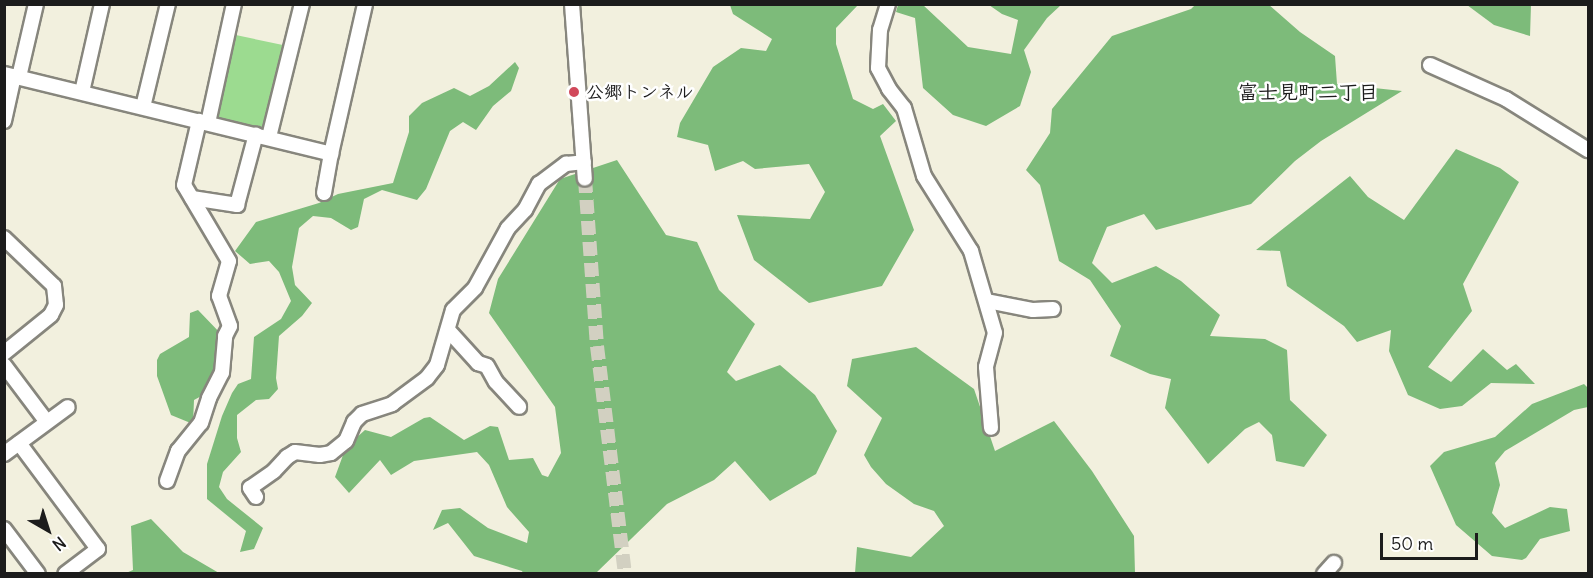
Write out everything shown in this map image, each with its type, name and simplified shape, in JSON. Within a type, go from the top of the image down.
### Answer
[{"type":"street","points":[[4,121],[12,76],[36,4]]},
{"type":"street","points":[[82,92],[102,4]]},
{"type":"street","points":[[144,107],[168,4]]},
{"type":"street","points":[[167,481],[178,451],[201,423],[209,398],[222,373],[225,336],[230,326],[219,296],[229,261],[184,185],[183,179],[204,122],[234,4]]},
{"type":"street","points":[[192,198],[237,205],[263,136],[302,4]]},
{"type":"street","points":[[324,193],[365,4]]},
{"type":"street","points":[[572,4],[585,179]]},
{"type":"street","points":[[888,4],[880,30],[878,68],[889,90],[904,108],[924,176],[970,251],[995,333],[986,367],[991,428]]},
{"type":"street","points":[[1430,65],[1506,99],[1588,150]]},
{"type":"street","points":[[12,76],[331,154]]},
{"type":"street","points":[[256,497],[250,488],[274,471],[287,457],[295,452],[320,455],[331,453],[346,441],[354,422],[362,414],[392,404],[427,378],[437,365],[453,310],[475,288],[508,228],[525,210],[539,184],[566,164],[584,162]]},
{"type":"street","points":[[4,238],[54,286],[56,305],[51,315],[4,353]]},
{"type":"street","points":[[987,301],[1034,310],[1053,309]]},
{"type":"street","points":[[448,330],[478,363],[487,366],[496,382],[519,407]]},
{"type":"street","points":[[4,365],[47,422]]},
{"type":"street","points":[[4,454],[68,407]]},
{"type":"street","points":[[19,443],[98,549],[65,573]]},
{"type":"street","points":[[6,534],[38,573]]},
{"type":"green space","points":[[1196,4],[1269,5],[1300,32],[1335,56],[1337,84],[1402,91],[1321,141],[1295,161],[1251,204],[1156,230],[1144,214],[1107,227],[1092,263],[1112,283],[1156,266],[1181,281],[1220,315],[1210,336],[1265,339],[1287,350],[1290,400],[1327,435],[1304,467],[1276,461],[1272,435],[1259,422],[1245,429],[1208,464],[1165,408],[1171,379],[1150,374],[1110,356],[1121,326],[1090,280],[1059,261],[1040,185],[1026,170],[1050,133],[1052,109],[1112,36],[1191,9]]},
{"type":"green space","points":[[730,5],[858,5],[836,28],[836,44],[853,99],[873,109],[883,104],[896,121],[880,136],[914,230],[882,286],[809,303],[754,260],[737,215],[810,219],[825,192],[809,164],[755,169],[743,161],[715,171],[708,145],[677,137],[680,123],[713,67],[741,48],[766,51],[772,39],[733,14]]},
{"type":"green space","points":[[898,5],[923,5],[968,47],[1011,54],[1018,20],[1002,14],[989,5],[1061,5],[1047,18],[1024,50],[1031,72],[1020,106],[986,126],[953,115],[923,88],[915,18],[896,12]]},
{"type":"green space","points":[[1467,5],[1531,5],[1530,36],[1494,25]]},
{"type":"green space","points":[[231,34],[283,45],[265,130],[213,119]]},
{"type":"green space","points":[[515,62],[519,68],[511,91],[493,106],[476,130],[463,122],[450,131],[426,189],[417,200],[382,190],[364,199],[358,227],[351,230],[331,218],[313,216],[299,228],[292,267],[295,285],[312,303],[302,316],[279,336],[276,378],[278,389],[269,399],[256,400],[237,415],[237,438],[241,452],[223,472],[219,487],[227,499],[263,528],[254,549],[240,552],[246,531],[207,499],[207,464],[232,393],[238,384],[251,379],[254,337],[281,319],[291,301],[279,272],[269,261],[250,264],[235,251],[256,222],[319,203],[338,194],[393,183],[409,132],[409,116],[422,103],[454,88],[470,96],[489,86]]},
{"type":"green space","points":[[1456,149],[1500,168],[1519,182],[1463,284],[1472,311],[1428,367],[1451,382],[1483,349],[1507,370],[1516,364],[1535,384],[1491,383],[1462,406],[1440,409],[1408,395],[1389,351],[1391,330],[1357,342],[1344,326],[1287,286],[1280,251],[1256,250],[1350,176],[1368,197],[1404,220]]},
{"type":"green space","points":[[617,160],[666,235],[697,242],[719,290],[755,324],[727,372],[736,381],[780,365],[815,395],[837,431],[816,474],[770,501],[735,461],[714,480],[667,504],[596,573],[523,573],[474,556],[448,523],[433,530],[442,510],[460,508],[488,528],[527,543],[529,532],[507,507],[489,465],[477,452],[414,461],[391,475],[380,460],[349,493],[335,477],[346,447],[365,430],[391,437],[424,418],[430,417],[464,440],[490,426],[498,427],[509,460],[533,458],[542,475],[548,477],[561,453],[555,407],[489,313],[498,279],[560,179]]},
{"type":"green space","points":[[198,310],[223,336],[218,374],[205,394],[194,400],[193,424],[171,415],[157,376],[157,360],[160,354],[189,337],[190,313]]},
{"type":"green space","points":[[916,347],[974,389],[995,451],[1054,421],[1092,471],[1134,536],[1135,573],[855,573],[857,547],[911,557],[944,526],[934,511],[914,504],[886,484],[871,467],[864,455],[882,418],[847,386],[852,359]]},
{"type":"green space","points":[[1584,384],[1588,388],[1588,407],[1574,410],[1505,451],[1495,463],[1500,485],[1492,513],[1505,528],[1550,507],[1567,509],[1570,531],[1540,539],[1522,560],[1492,556],[1456,525],[1430,466],[1444,452],[1495,437],[1532,404]]},
{"type":"green space","points":[[151,519],[183,552],[219,573],[126,573],[133,570],[131,526]]},
{"type":"tunnel","points":[[585,179],[597,346],[625,574]]},
{"type":"place","name":"公郷トンネル","points":[[574,92]]},
{"type":"district","name":"富士見町二丁目","points":[[1308,91]]}]
